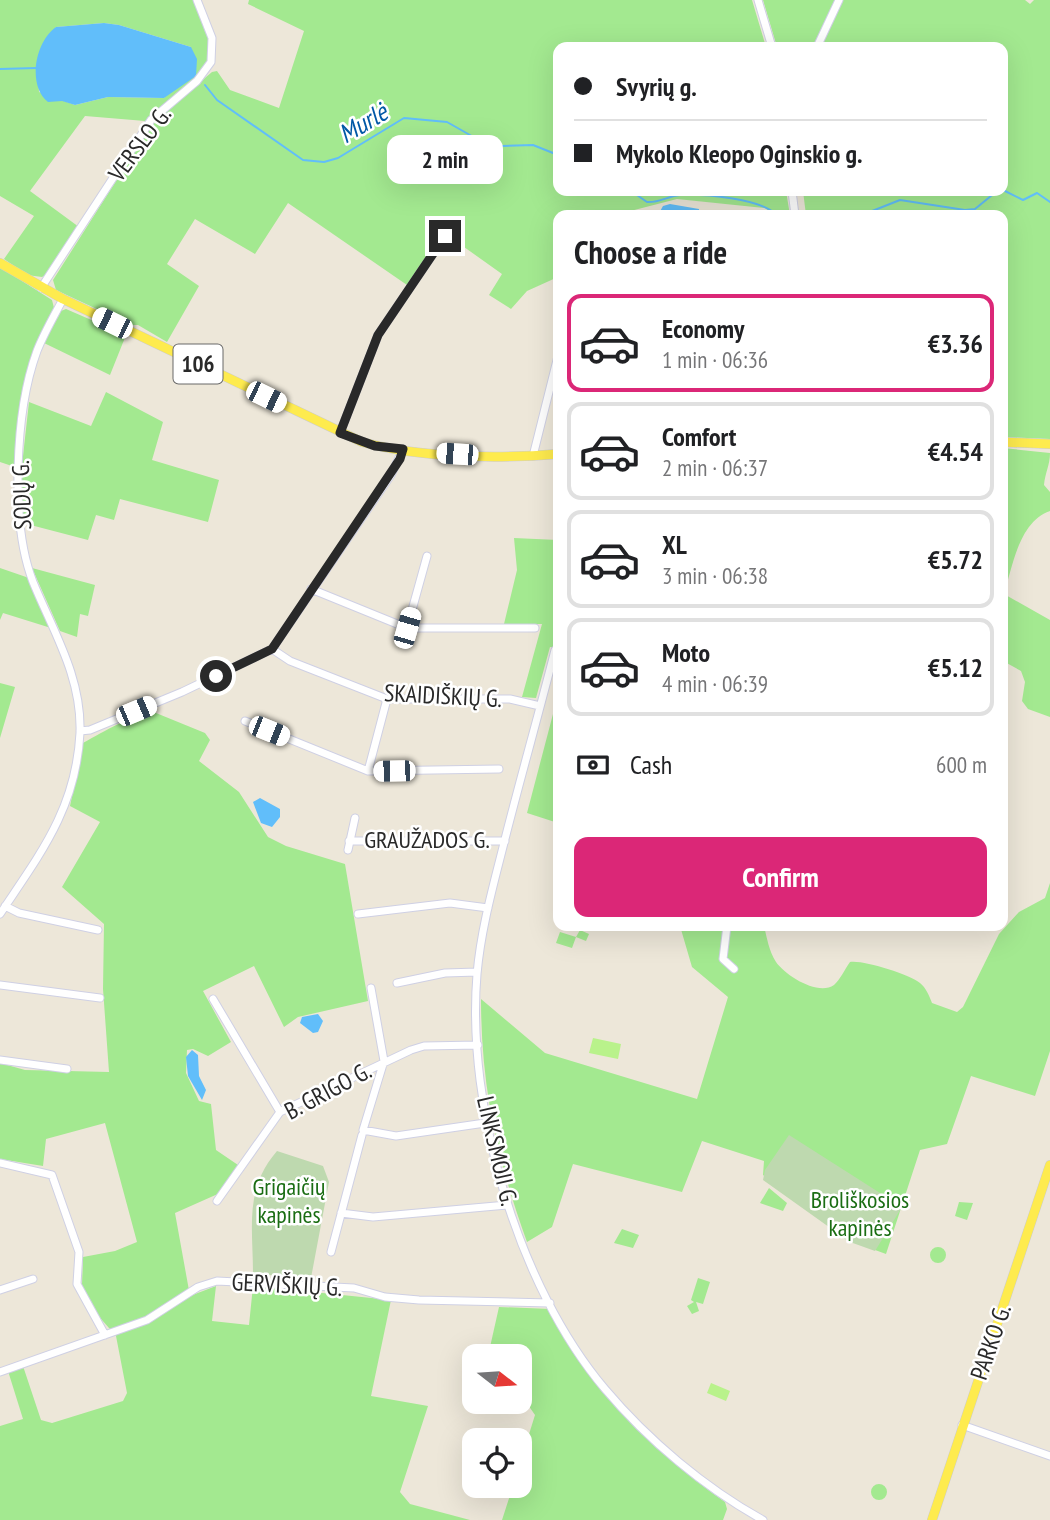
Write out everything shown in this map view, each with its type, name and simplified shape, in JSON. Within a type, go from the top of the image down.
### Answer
[{"type":"main road","name":"106","points":[[0,263],[63,299],[340,433],[375,446],[484,456],[553,454]]},
{"type":"main road","points":[[1008,442],[1050,444]]},
{"type":"main road","name":"PARKO G.","points":[[932,1520],[1050,1165]]},
{"type":"street","name":"VERSLO G.","points":[[41,288],[152,120],[197,80],[211,62],[212,38],[197,0]]},
{"type":"street","points":[[758,0],[771,42]]},
{"type":"street","points":[[819,42],[839,0]]},
{"type":"street","points":[[340,433],[378,335],[445,236]]},
{"type":"street","name":"SODŲ G.","points":[[0,915],[62,818],[72,786],[80,731],[76,694],[66,654],[28,565],[17,497],[31,372],[37,350],[63,299]]},
{"type":"street","points":[[533,456],[553,376]]},
{"type":"street","points":[[80,731],[90,730],[182,692],[272,649],[391,475],[403,449]]},
{"type":"street","points":[[407,628],[427,556]]},
{"type":"street","points":[[314,586],[407,628],[535,628]]},
{"type":"street","name":"SKAIDIŠKIŲ G.","points":[[272,649],[290,661],[387,699],[510,699],[540,706]]},
{"type":"street","name":"LINKSMOJI G.","points":[[553,657],[488,908],[477,972],[478,1045],[485,1123],[508,1205],[550,1303],[606,1391],[701,1479],[764,1520]]},
{"type":"street","points":[[368,771],[387,699]]},
{"type":"street","points":[[244,721],[368,771],[499,769]]},
{"type":"street","points":[[348,849],[355,818]]},
{"type":"street","name":"GRAUŽADOS G.","points":[[349,841],[505,841]]},
{"type":"street","points":[[358,914],[450,903],[488,908]]},
{"type":"street","points":[[5,906],[19,913],[98,930]]},
{"type":"street","points":[[726,931],[723,959],[734,969]]},
{"type":"street","points":[[397,983],[445,973],[477,972]]},
{"type":"street","points":[[0,985],[100,998]]},
{"type":"street","points":[[331,1252],[384,1061],[371,988]]},
{"type":"street","points":[[214,999],[280,1112]]},
{"type":"street","name":"B. GRIGO G.","points":[[217,1201],[280,1112],[384,1061],[424,1046],[478,1045]]},
{"type":"street","points":[[0,1060],[67,1069]]},
{"type":"street","points":[[362,1133],[396,1136],[485,1123]]},
{"type":"street","points":[[0,1163],[52,1175],[79,1252],[77,1284],[87,1307],[105,1335]]},
{"type":"street","points":[[341,1213],[373,1217],[508,1205]]},
{"type":"street","points":[[0,1290],[33,1279]]},
{"type":"street","name":"GERVIŠKIŲ G.","points":[[0,1372],[147,1320],[198,1287],[217,1281],[324,1283],[397,1299],[550,1303]]},
{"type":"street","points":[[962,1425],[1050,1456]]},
{"type":"green space","points":[[0,0],[193,0],[209,43],[208,57],[203,68],[145,121],[85,116],[30,191],[79,227],[49,272],[42,277],[27,275],[4,259],[34,216],[0,196]],"holes":[[[104,23],[191,47],[164,98],[108,97],[75,105],[39,92],[37,60],[56,27]]]},
{"type":"green space","points":[[249,0],[752,0],[765,42],[553,42],[553,196],[787,196],[789,210],[768,210],[677,199],[634,210],[553,210],[553,279],[527,291],[511,309],[489,295],[502,274],[443,232],[407,285],[288,203],[255,254],[195,219],[167,264],[199,286],[167,342],[138,325],[131,325],[56,290],[53,280],[146,134],[160,116],[212,72],[217,71],[230,90],[279,108],[304,31],[248,4]]},
{"type":"green space","points":[[763,0],[1025,0],[1030,4],[1034,0],[1050,0],[1050,439],[1008,437],[1008,210],[805,210],[804,196],[1008,196],[1008,42],[776,42]]},
{"type":"green space","points":[[0,267],[52,300],[54,308],[38,342],[15,467],[0,462]]},
{"type":"green space","points":[[66,309],[126,335],[110,375],[44,343],[61,311]]},
{"type":"green space","points":[[106,392],[163,422],[152,460],[219,480],[208,522],[120,499],[114,520],[96,515],[88,540],[23,523],[20,483],[29,402],[91,426]]},
{"type":"green space","points":[[1008,449],[1050,453],[1044,485],[1050,492],[1050,511],[1039,517],[1024,534],[1008,580]]},
{"type":"green space","points":[[514,538],[553,540],[553,648],[550,647],[536,698],[522,697],[542,624],[504,624],[517,570]]},
{"type":"green space","points":[[0,568],[29,578],[51,628],[3,613],[0,620]]},
{"type":"green space","points":[[32,568],[95,585],[88,616],[80,614],[77,637],[60,631]]},
{"type":"green space","points":[[1008,596],[1050,620],[1050,717],[1028,709],[1022,701],[1025,682],[1021,671],[1008,664]]},
{"type":"green space","points":[[0,683],[15,687],[0,738]]},
{"type":"green space","points":[[156,713],[205,733],[210,740],[199,761],[239,792],[268,837],[286,846],[345,864],[368,1001],[298,1017],[284,1027],[254,966],[203,991],[231,1042],[208,1056],[193,1049],[187,1050],[186,1073],[199,1101],[211,1104],[216,1150],[238,1165],[220,1193],[175,1213],[190,1296],[216,1286],[212,1321],[249,1325],[253,1286],[391,1300],[371,1396],[428,1406],[400,1492],[410,1504],[470,1520],[0,1520],[0,1426],[23,1419],[8,1371],[23,1366],[41,1420],[52,1423],[123,1401],[127,1393],[116,1336],[95,1312],[82,1285],[83,1257],[115,1251],[137,1242],[105,1123],[46,1139],[43,1166],[0,1159],[0,1063],[25,1070],[109,1072],[103,989],[104,924],[62,887],[100,822],[70,806],[83,743],[127,720]]},
{"type":"green space","points":[[553,714],[553,821],[527,813]]},
{"type":"green space","points":[[1050,883],[1050,1051],[1035,1096],[971,1076],[947,1144],[920,1150],[886,1254],[845,1239],[763,1175],[764,1161],[702,1141],[682,1192],[573,1164],[552,1227],[527,1242],[507,1181],[493,1122],[484,1062],[481,999],[545,1053],[697,1099],[728,997],[692,967],[681,931],[765,931],[776,962],[803,983],[827,988],[836,983],[850,962],[865,963],[914,979],[924,987],[932,1003],[957,1012],[963,1007],[999,934],[1008,931],[1008,924],[1019,912],[1045,898]]},
{"type":"green space","points":[[579,931],[589,934],[586,941],[576,937]]},
{"type":"green space","points":[[560,932],[576,937],[572,948],[556,943]]},
{"type":"green space","points":[[593,1038],[621,1044],[618,1059],[589,1053]]},
{"type":"green space","name":"Broliškosios kapinės","points":[[789,1135],[902,1207],[875,1251],[850,1242],[763,1180],[765,1170]]},
{"type":"green space","name":"Grigaičių kapinės","points":[[277,1151],[323,1166],[329,1182],[311,1278],[253,1274],[252,1224],[255,1194],[266,1165]]},
{"type":"green space","points":[[769,1188],[787,1203],[783,1211],[760,1203]]},
{"type":"green space","points":[[959,1202],[973,1203],[967,1220],[955,1216]]},
{"type":"green space","points":[[622,1229],[639,1235],[633,1248],[614,1243]]},
{"type":"green space","points":[[935,1247],[941,1247],[946,1255],[944,1261],[935,1263],[930,1258],[930,1252]]},
{"type":"green space","points":[[698,1278],[710,1282],[703,1304],[696,1302],[699,1311],[692,1314],[687,1306],[694,1302],[691,1300]]},
{"type":"green space","points":[[499,1307],[551,1309],[586,1367],[625,1416],[671,1460],[725,1502],[727,1509],[723,1520],[502,1520],[509,1498],[532,1498],[531,1428],[535,1415],[532,1411],[532,1344],[491,1344]]},
{"type":"green space","points":[[711,1383],[730,1391],[726,1401],[707,1393]]},
{"type":"green space","points":[[879,1484],[887,1492],[879,1500],[871,1492]]},
{"type":"water","points":[[104,23],[191,47],[197,59],[196,76],[164,98],[108,97],[75,105],[62,101],[48,102],[37,85],[36,64],[49,34],[56,27]]},
{"type":"water","points":[[670,204],[699,210],[661,210],[663,206]]},
{"type":"water","points":[[260,798],[280,809],[280,817],[272,827],[261,823],[253,802]]},
{"type":"water","points":[[318,1014],[323,1021],[318,1032],[313,1033],[300,1023],[302,1017]]},
{"type":"water","points":[[192,1050],[198,1055],[199,1076],[206,1090],[202,1100],[188,1076],[186,1057]]},
{"type":"waterway","name":"Murlė","points":[[0,69],[37,68]]},
{"type":"waterway","name":"Murlė","points":[[205,85],[217,100],[303,160],[324,162],[338,158],[404,118],[447,122],[477,139],[502,146],[533,145],[553,153]]},
{"type":"waterway","name":"Murlė","points":[[1008,192],[1023,200],[1037,193],[1050,202]]},
{"type":"waterway","name":"Murlė","points":[[638,196],[647,202],[676,196]]},
{"type":"waterway","name":"Murlė","points":[[712,196],[745,201],[770,210]]},
{"type":"waterway","name":"Murlė","points":[[965,210],[975,209],[991,196]]},
{"type":"waterway","name":"Murlė","points":[[875,210],[900,200],[965,210]]},
{"type":"route","points":[[216,676],[272,649],[400,459],[403,449],[375,446],[340,433],[378,335],[445,236]]}]
